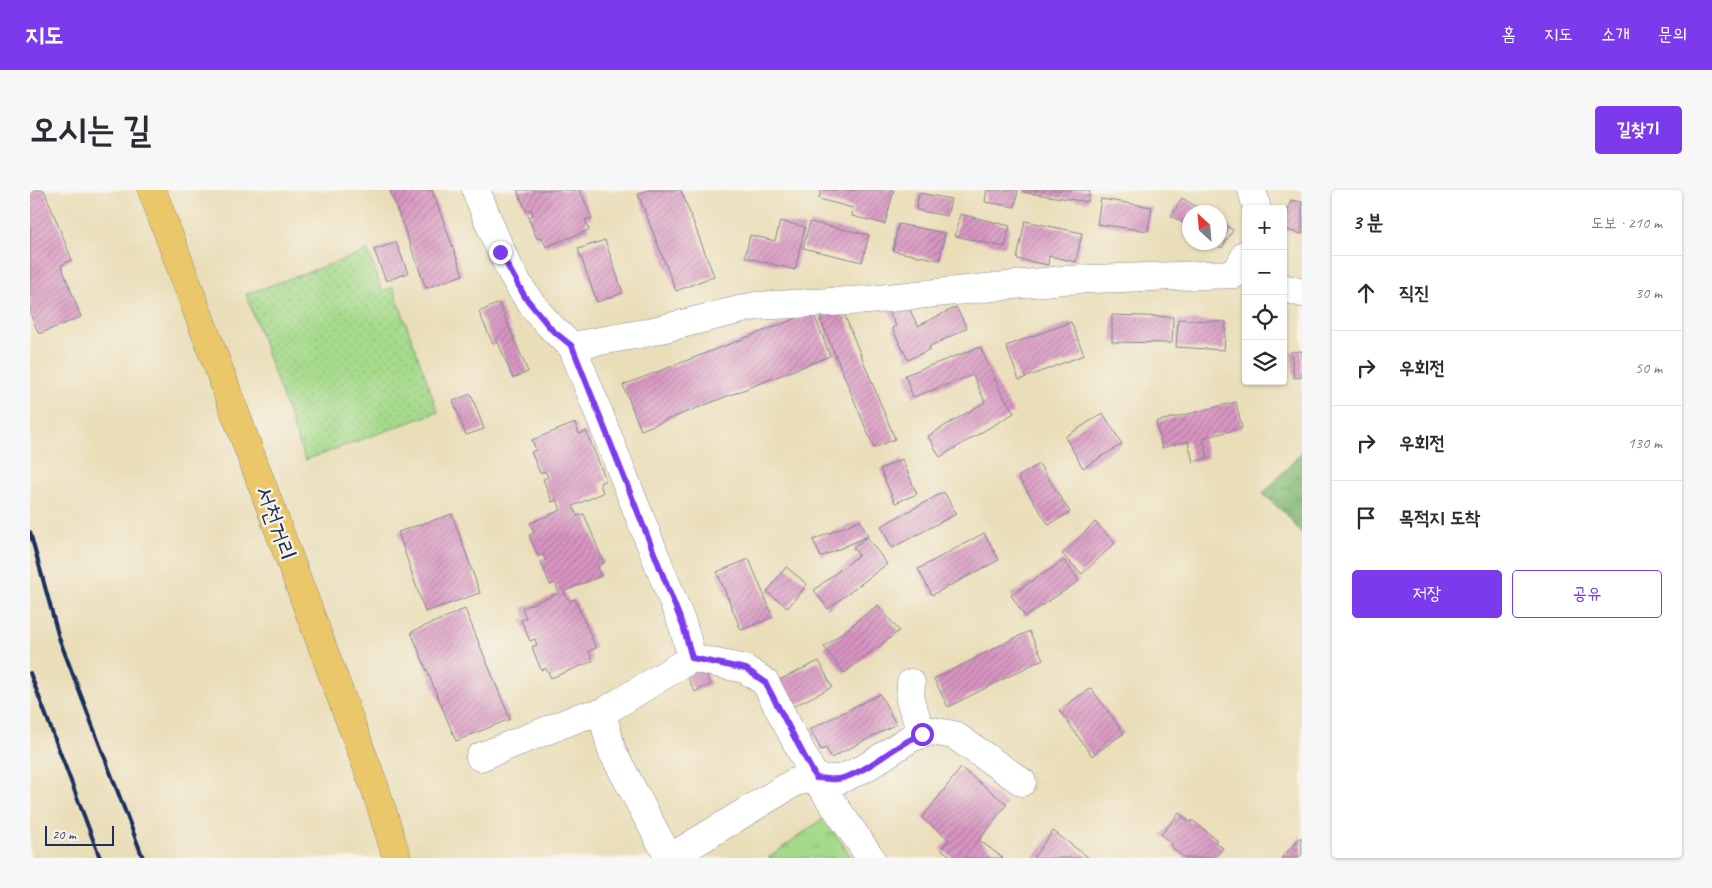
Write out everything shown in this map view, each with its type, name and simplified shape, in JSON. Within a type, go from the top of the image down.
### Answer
[{"type":"main road","name":"서천거리","points":[[152,190],[375,788],[397,858]]},
{"type":"street","points":[[476,190],[500,252],[525,297],[552,330],[572,346],[683,626],[692,658]]},
{"type":"street","points":[[1252,190],[1256,205]]},
{"type":"street","points":[[572,346],[644,334],[755,306],[868,300],[1063,280],[1242,268]]},
{"type":"street","points":[[1287,289],[1302,294]]},
{"type":"street","points":[[480,757],[583,716],[602,713],[692,658],[746,669],[765,682],[816,778],[871,858]]},
{"type":"street","points":[[911,682],[910,700],[922,734]]},
{"type":"street","points":[[602,713],[612,751],[670,858],[795,782],[816,778],[841,779],[865,768],[911,738],[932,731],[954,735],[1022,782]]},
{"type":"green space","points":[[368,251],[382,291],[393,287],[438,412],[305,460],[246,294]]},
{"type":"green space","points":[[1302,452],[1302,535],[1289,517],[1263,494]]},
{"type":"green space","points":[[824,818],[852,858],[768,858]]},
{"type":"building","points":[[30,190],[44,190],[72,260],[61,265],[81,317],[39,334],[30,313]]},
{"type":"building","points":[[390,190],[432,190],[463,275],[426,288]]},
{"type":"building","points":[[517,190],[580,190],[592,218],[585,220],[589,230],[546,247],[542,237],[537,239],[528,217],[533,215],[531,209],[526,211]]},
{"type":"building","points":[[648,190],[681,190],[714,276],[676,291],[638,194]]},
{"type":"building","points":[[821,190],[894,190],[885,224],[852,216],[853,208],[819,199]]},
{"type":"building","points":[[987,190],[1018,190],[1015,207],[985,202]]},
{"type":"building","points":[[1023,190],[1090,190],[1088,202],[1023,192]]},
{"type":"building","points":[[919,193],[951,199],[947,216],[916,210]]},
{"type":"building","points":[[1182,198],[1194,205],[1182,205],[1182,222],[1171,216]]},
{"type":"building","points":[[1101,199],[1152,207],[1148,231],[1097,224]]},
{"type":"building","points":[[1291,200],[1302,202],[1302,234],[1287,230],[1287,214]]},
{"type":"building","points":[[960,214],[1010,226],[1005,247],[955,236]]},
{"type":"building","points":[[780,221],[805,227],[795,270],[745,257],[750,235],[775,241]]},
{"type":"building","points":[[1025,221],[1082,233],[1076,262],[1049,256],[1048,265],[1017,259]]},
{"type":"building","points":[[810,222],[869,235],[862,262],[803,248]]},
{"type":"building","points":[[898,224],[945,233],[940,260],[893,251]]},
{"type":"building","points":[[1227,226],[1233,230],[1227,240]]},
{"type":"building","points":[[605,240],[623,293],[597,302],[578,249]]},
{"type":"building","points":[[396,242],[408,273],[386,281],[374,250]]},
{"type":"building","points":[[499,303],[528,372],[513,378],[498,342],[493,344],[479,312]]},
{"type":"building","points":[[956,307],[967,328],[908,360],[892,328],[896,326],[888,309],[909,308],[918,326]]},
{"type":"building","points":[[842,309],[895,439],[874,448],[820,318]]},
{"type":"building","points":[[813,312],[830,356],[641,430],[623,385]]},
{"type":"building","points":[[1112,315],[1173,317],[1172,343],[1112,342]]},
{"type":"building","points":[[1178,319],[1226,322],[1224,350],[1176,347]]},
{"type":"building","points":[[1071,322],[1084,355],[1019,380],[1006,346]]},
{"type":"building","points":[[980,347],[1001,392],[1014,413],[940,457],[928,436],[985,402],[973,375],[913,397],[905,375]]},
{"type":"building","points":[[1302,351],[1302,377],[1294,378],[1291,352]]},
{"type":"building","points":[[471,394],[484,429],[466,435],[453,401]]},
{"type":"building","points":[[1236,402],[1242,428],[1203,438],[1208,458],[1193,462],[1188,441],[1162,448],[1156,422]]},
{"type":"building","points":[[1103,413],[1122,444],[1083,468],[1065,437]]},
{"type":"building","points":[[575,423],[579,434],[586,431],[606,480],[600,483],[603,493],[573,506],[577,516],[584,514],[604,563],[597,566],[601,576],[564,591],[569,601],[575,599],[596,648],[589,651],[593,661],[551,678],[546,668],[541,670],[532,647],[537,645],[535,639],[530,641],[521,620],[526,618],[522,608],[559,593],[555,583],[550,585],[541,562],[546,560],[543,554],[538,556],[529,535],[534,533],[530,523],[561,510],[557,500],[552,502],[543,479],[548,477],[545,471],[540,473],[531,452],[536,450],[532,440]]},
{"type":"building","points":[[902,459],[917,494],[895,503],[880,469]]},
{"type":"building","points":[[1039,464],[1070,512],[1049,525],[1018,477]]},
{"type":"building","points":[[944,492],[956,514],[892,548],[881,526]]},
{"type":"building","points":[[452,514],[480,593],[425,612],[398,532]]},
{"type":"building","points":[[860,520],[868,536],[821,557],[813,540]]},
{"type":"building","points":[[1095,522],[1115,543],[1082,574],[1062,554]]},
{"type":"building","points":[[984,533],[999,560],[932,595],[918,569]]},
{"type":"building","points":[[867,537],[887,564],[828,609],[814,590],[859,555],[853,548]]},
{"type":"building","points":[[749,559],[773,617],[741,630],[717,572]]},
{"type":"building","points":[[1064,560],[1079,581],[1025,617],[1011,595]]},
{"type":"building","points":[[786,567],[807,584],[788,608],[767,592]]},
{"type":"building","points":[[878,605],[899,631],[844,673],[824,647]]},
{"type":"building","points":[[465,609],[510,719],[456,741],[411,632]]},
{"type":"building","points":[[1029,631],[1043,659],[948,707],[934,679]]},
{"type":"building","points":[[819,661],[832,687],[792,707],[779,680]]},
{"type":"building","points":[[701,664],[711,684],[695,692],[685,672]]},
{"type":"building","points":[[1091,688],[1124,733],[1092,756],[1059,710]]},
{"type":"building","points":[[880,694],[896,724],[831,758],[826,748],[821,750],[810,729]]},
{"type":"building","points":[[961,768],[1007,804],[979,840],[1003,858],[953,858],[941,849],[949,839],[922,818]]},
{"type":"building","points":[[1179,813],[1191,823],[1192,820],[1217,840],[1215,842],[1223,848],[1214,858],[1185,858],[1171,847],[1173,845],[1161,835]]},
{"type":"building","points":[[1053,831],[1089,858],[1033,858]]},
{"type":"building","points":[[1301,837],[1302,858],[1281,858]]},
{"type":"railway","points":[[30,532],[59,638],[143,858]]},
{"type":"railway","points":[[30,673],[100,858]]},
{"type":"route","points":[[500,252],[525,297],[552,330],[572,346],[683,626],[692,658],[746,669],[765,682],[816,778],[841,779],[865,768],[911,738],[922,734]]}]
